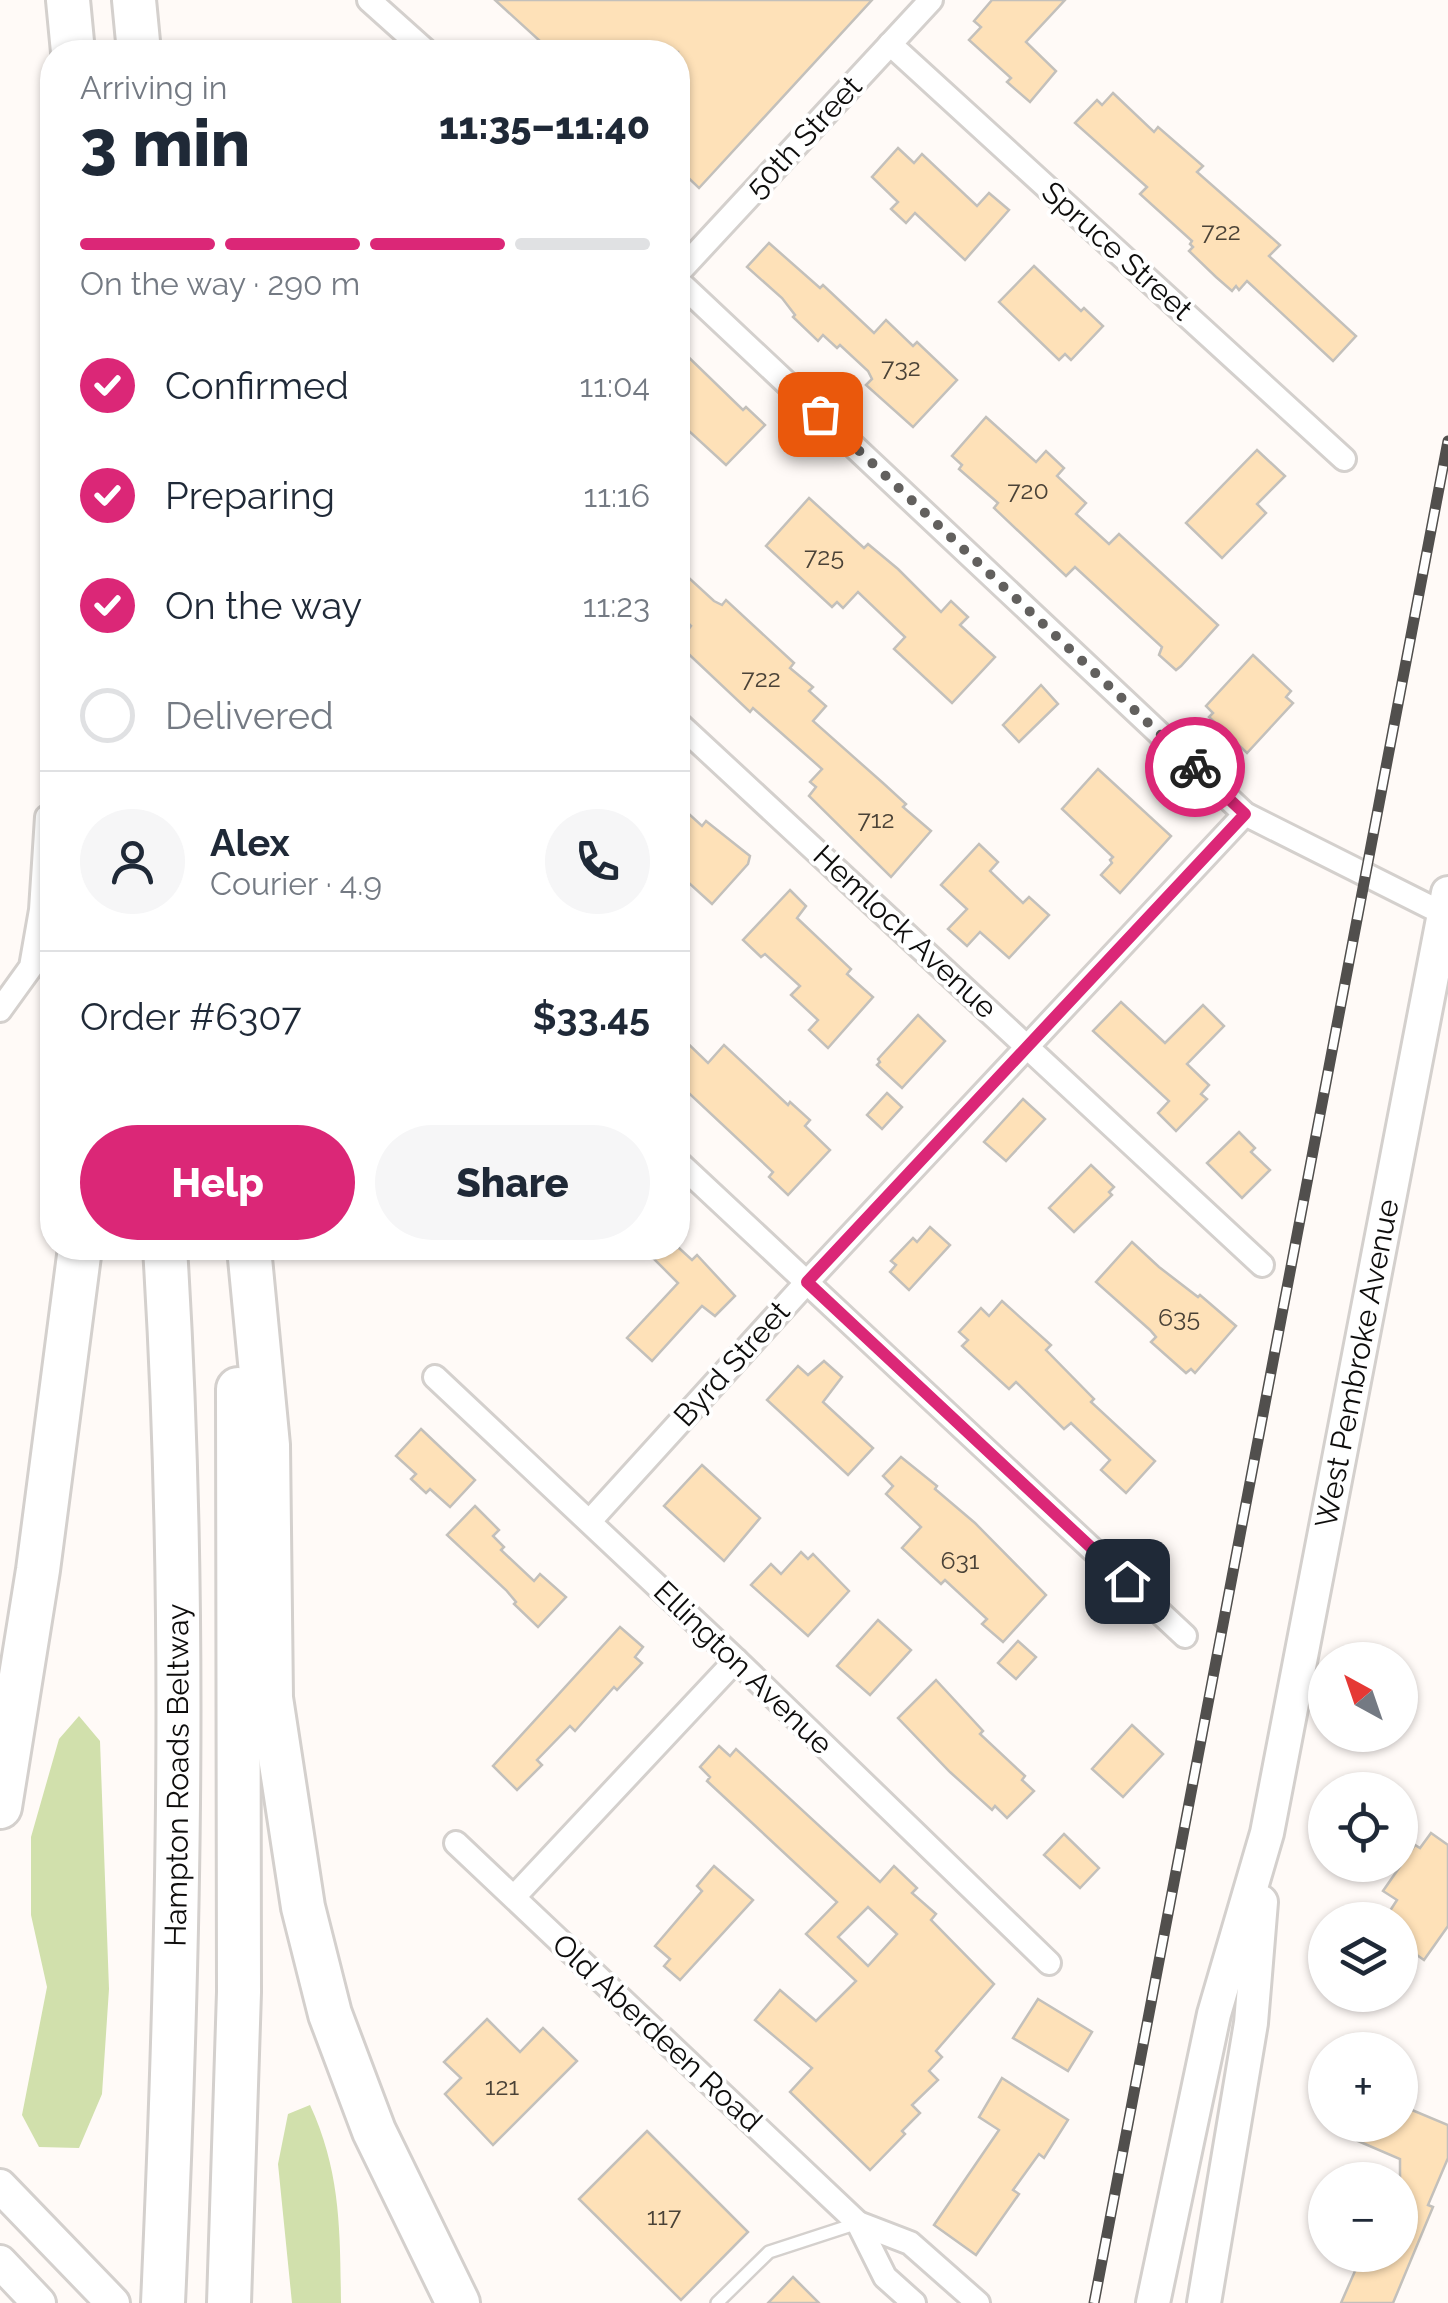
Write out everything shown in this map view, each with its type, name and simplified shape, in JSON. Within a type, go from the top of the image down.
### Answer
[{"type":"highway","points":[[68,0],[72,40]]},
{"type":"highway","points":[[134,0],[138,40]]},
{"type":"highway","points":[[0,1807],[38,1570],[78,1260]]},
{"type":"highway","name":"Hampton Roads Beltway","points":[[163,2303],[178,1808],[172,1406],[166,1260]]},
{"type":"highway","points":[[229,2303],[238,1992],[238,1260]]},
{"type":"highway","points":[[249,1260],[268,1445],[271,1698],[303,1908],[330,2014],[374,2131],[458,2303]]},
{"type":"main road","name":"West Pembroke Avenue","points":[[1153,2303],[1214,2014],[1267,1833],[1447,907]]},
{"type":"main road","name":"West Pembroke Avenue","points":[[1204,2303],[1251,2023],[1267,1833]]},
{"type":"main road","points":[[0,2186],[113,2303]]},
{"type":"main road","points":[[0,2262],[38,2303]]},
{"type":"street","points":[[369,0],[414,40]]},
{"type":"street","name":"50th Street","points":[[690,264],[931,0]]},
{"type":"street","name":"Spruce Street","points":[[890,44],[1344,458]]},
{"type":"street","points":[[690,288],[1245,814],[1447,907]]},
{"type":"street","name":"Hemlock Avenue","points":[[690,733],[1262,1265]]},
{"type":"street","name":"Byrd Street","points":[[590,1521],[807,1282],[1245,814]]},
{"type":"street","points":[[0,1010],[31,967],[40,910]]},
{"type":"street","points":[[690,1173],[1185,1636]]},
{"type":"street","name":"Ellington Avenue","points":[[435,1376],[736,1660],[1048,1963]]},
{"type":"street","points":[[514,1897],[736,1660]]},
{"type":"street","name":"Old Aberdeen Road","points":[[456,1843],[858,2224],[885,2277],[912,2303]]},
{"type":"street","name":"Old Aberdeen Road","points":[[858,2224],[910,2242],[978,2303]]},
{"type":"lane","points":[[717,2303],[769,2252],[858,2224]]},
{"type":"green space","points":[[79,1716],[100,1741],[109,1989],[102,2094],[79,2148],[39,2147],[22,2115],[47,1987],[31,1915],[31,1837],[59,1739]]},
{"type":"green space","points":[[310,2105],[333,2178],[341,2303],[292,2303],[278,2164],[288,2114]]},
{"type":"building","points":[[495,0],[872,0],[699,188],[690,179],[690,40],[539,40]]},
{"type":"building","points":[[992,0],[1065,0],[1026,42],[1056,71],[1030,102],[1007,82],[1011,78],[969,40],[981,27],[974,21]]},
{"type":"building","points":[[1113,93],[1154,132],[1158,127],[1203,166],[1197,172],[1280,245],[1269,256],[1356,336],[1333,361],[1247,281],[1239,290],[1236,286],[1232,291],[1216,277],[1189,251],[1192,241],[1140,194],[1147,187],[1075,123],[1097,100],[1102,105]]},
{"type":"building","points":[[898,148],[914,163],[922,154],[977,206],[989,193],[1009,210],[965,260],[915,213],[906,223],[891,209],[898,202],[872,177]]},
{"type":"building","points":[[769,243],[820,288],[823,285],[874,333],[886,320],[913,346],[917,342],[957,380],[913,427],[866,385],[872,379],[868,371],[840,345],[837,348],[823,335],[818,341],[793,317],[782,298],[747,267]]},
{"type":"building","points":[[1034,266],[1081,311],[1084,308],[1103,326],[1071,360],[1065,354],[1059,360],[999,302]]},
{"type":"building","points":[[690,359],[743,410],[746,407],[765,425],[726,465],[690,432]]},
{"type":"building","points":[[986,417],[1036,462],[1046,451],[1064,468],[1057,476],[1086,503],[1076,514],[1109,544],[1119,534],[1218,625],[1176,670],[1159,655],[1162,647],[1075,567],[1066,576],[994,508],[998,503],[959,469],[962,465],[952,456]]},
{"type":"building","points":[[1257,450],[1285,476],[1257,504],[1266,513],[1222,558],[1186,523]]},
{"type":"building","points":[[809,498],[864,548],[868,544],[898,569],[941,612],[951,601],[968,617],[960,625],[995,657],[952,703],[894,649],[905,637],[858,592],[843,608],[837,602],[832,607],[766,546]]},
{"type":"building","points":[[690,579],[714,601],[722,605],[726,600],[794,663],[790,668],[813,687],[809,691],[826,706],[813,721],[931,831],[891,877],[809,796],[816,787],[810,782],[822,769],[753,708],[750,712],[690,655]]},
{"type":"building","points":[[1253,655],[1291,691],[1286,697],[1293,703],[1247,753],[1209,717],[1213,713],[1206,706]]},
{"type":"building","points":[[1041,685],[1058,704],[1019,742],[1003,725]]},
{"type":"building","points":[[1098,769],[1171,836],[1120,893],[1101,875],[1113,857],[1062,809]]},
{"type":"building","points":[[690,815],[702,826],[706,821],[750,856],[748,864],[712,904],[690,884]]},
{"type":"building","points":[[979,844],[998,862],[990,871],[1023,903],[1029,897],[1049,915],[1009,958],[980,932],[967,946],[948,929],[967,909],[941,885]]},
{"type":"building","points":[[790,890],[806,906],[797,918],[851,969],[847,974],[873,997],[828,1048],[809,1030],[818,1020],[791,995],[800,986],[743,940]]},
{"type":"building","points":[[1121,1002],[1165,1043],[1203,1005],[1224,1026],[1187,1064],[1209,1085],[1201,1094],[1207,1099],[1176,1131],[1158,1113],[1169,1101],[1093,1031]]},
{"type":"building","points":[[918,1015],[945,1041],[902,1088],[877,1065],[878,1059]]},
{"type":"building","points":[[724,1045],[788,1105],[790,1102],[810,1120],[805,1126],[830,1150],[788,1195],[769,1177],[773,1172],[690,1094],[690,1046],[708,1063]]},
{"type":"building","points":[[887,1093],[902,1107],[882,1129],[867,1115]]},
{"type":"building","points":[[1023,1099],[1045,1119],[1006,1161],[984,1142]]},
{"type":"building","points":[[1239,1132],[1255,1148],[1251,1152],[1270,1170],[1242,1198],[1207,1163]]},
{"type":"building","points":[[1091,1165],[1114,1187],[1109,1192],[1112,1195],[1074,1232],[1049,1208]]},
{"type":"building","points":[[930,1227],[950,1245],[909,1290],[890,1272],[896,1265],[891,1261]]},
{"type":"building","points":[[1132,1242],[1236,1326],[1195,1373],[1191,1369],[1186,1373],[1151,1342],[1156,1337],[1150,1330],[1096,1282]]},
{"type":"building","points":[[697,1255],[735,1296],[715,1316],[702,1306],[652,1361],[627,1338],[678,1283],[655,1260],[692,1260]]},
{"type":"building","points":[[1002,1301],[1051,1345],[1046,1350],[1094,1399],[1091,1402],[1155,1461],[1126,1493],[1101,1470],[1110,1460],[1071,1423],[1064,1429],[1016,1382],[1009,1389],[962,1346],[968,1340],[959,1332],[981,1308],[989,1316]]},
{"type":"building","points":[[824,1361],[842,1377],[823,1402],[873,1448],[848,1475],[767,1400],[798,1366],[808,1375]]},
{"type":"building","points":[[421,1429],[475,1480],[450,1507],[411,1479],[416,1474],[396,1456]]},
{"type":"building","points":[[901,1457],[937,1486],[935,1489],[975,1523],[1046,1595],[1003,1642],[982,1624],[987,1619],[945,1580],[941,1584],[902,1548],[921,1527],[886,1494],[893,1486],[883,1476]]},
{"type":"building","points":[[702,1465],[760,1518],[724,1561],[664,1506]]},
{"type":"building","points":[[475,1506],[499,1530],[493,1536],[504,1547],[501,1550],[534,1581],[540,1574],[566,1597],[538,1627],[514,1604],[506,1590],[447,1535]]},
{"type":"building","points":[[801,1552],[808,1559],[813,1554],[849,1591],[808,1636],[751,1585],[771,1564],[781,1574]]},
{"type":"building","points":[[878,1620],[911,1650],[870,1695],[837,1666]]},
{"type":"building","points":[[620,1627],[643,1647],[635,1657],[642,1663],[617,1690],[614,1687],[575,1731],[570,1726],[537,1760],[542,1765],[517,1790],[493,1766]]},
{"type":"building","points":[[1018,1641],[1036,1657],[1016,1679],[998,1663]]},
{"type":"building","points":[[936,1680],[983,1731],[980,1734],[1025,1776],[1022,1780],[1034,1791],[1007,1818],[995,1806],[992,1810],[950,1772],[898,1718]]},
{"type":"building","points":[[1132,1725],[1163,1754],[1123,1797],[1092,1769]]},
{"type":"building","points":[[719,1746],[730,1756],[736,1749],[880,1882],[894,1866],[917,1888],[912,1893],[936,1914],[931,1920],[994,1984],[936,2051],[942,2057],[929,2071],[938,2080],[912,2105],[920,2113],[870,2170],[790,2092],[812,2068],[755,2020],[780,1990],[816,2021],[856,1981],[806,1934],[837,1902],[707,1781],[710,1777],[700,1767]],"holes":[[[868,1907],[897,1934],[868,1966],[838,1937]]]},
{"type":"building","points":[[1431,1833],[1448,1845],[1448,1926],[1424,1960],[1418,1956],[1418,1902],[1396,1902],[1383,1891],[1389,1882],[1418,1882],[1420,1848]]},
{"type":"building","points":[[1064,1834],[1099,1868],[1080,1888],[1044,1855]]},
{"type":"building","points":[[714,1866],[753,1900],[680,1980],[664,1966],[670,1959],[655,1946],[702,1891],[697,1886]]},
{"type":"building","points":[[1038,1999],[1092,2032],[1068,2071],[1013,2038]]},
{"type":"building","points":[[487,2019],[520,2052],[543,2028],[577,2061],[493,2145],[445,2094],[461,2078],[444,2062]]},
{"type":"building","points":[[1002,2078],[1068,2120],[1044,2158],[1039,2154],[1013,2190],[1019,2194],[976,2255],[934,2225],[999,2130],[979,2117]]},
{"type":"building","points":[[1418,2112],[1448,2125],[1448,2158],[1428,2205],[1433,2207],[1418,2243],[1418,2162],[1400,2159],[1360,2142],[1418,2142]]},
{"type":"building","points":[[647,2131],[748,2232],[681,2300],[579,2199]]},
{"type":"building","points":[[1355,2272],[1406,2272],[1393,2303],[1341,2303]]},
{"type":"building","points":[[793,2277],[819,2303],[768,2303]]},
{"type":"railway","points":[[1094,2303],[1448,441]]},
{"type":"way so far","points":[[820,414],[1195,767]]},
{"type":"route","points":[[1127,1581],[807,1282],[1245,814],[1195,767]]}]
